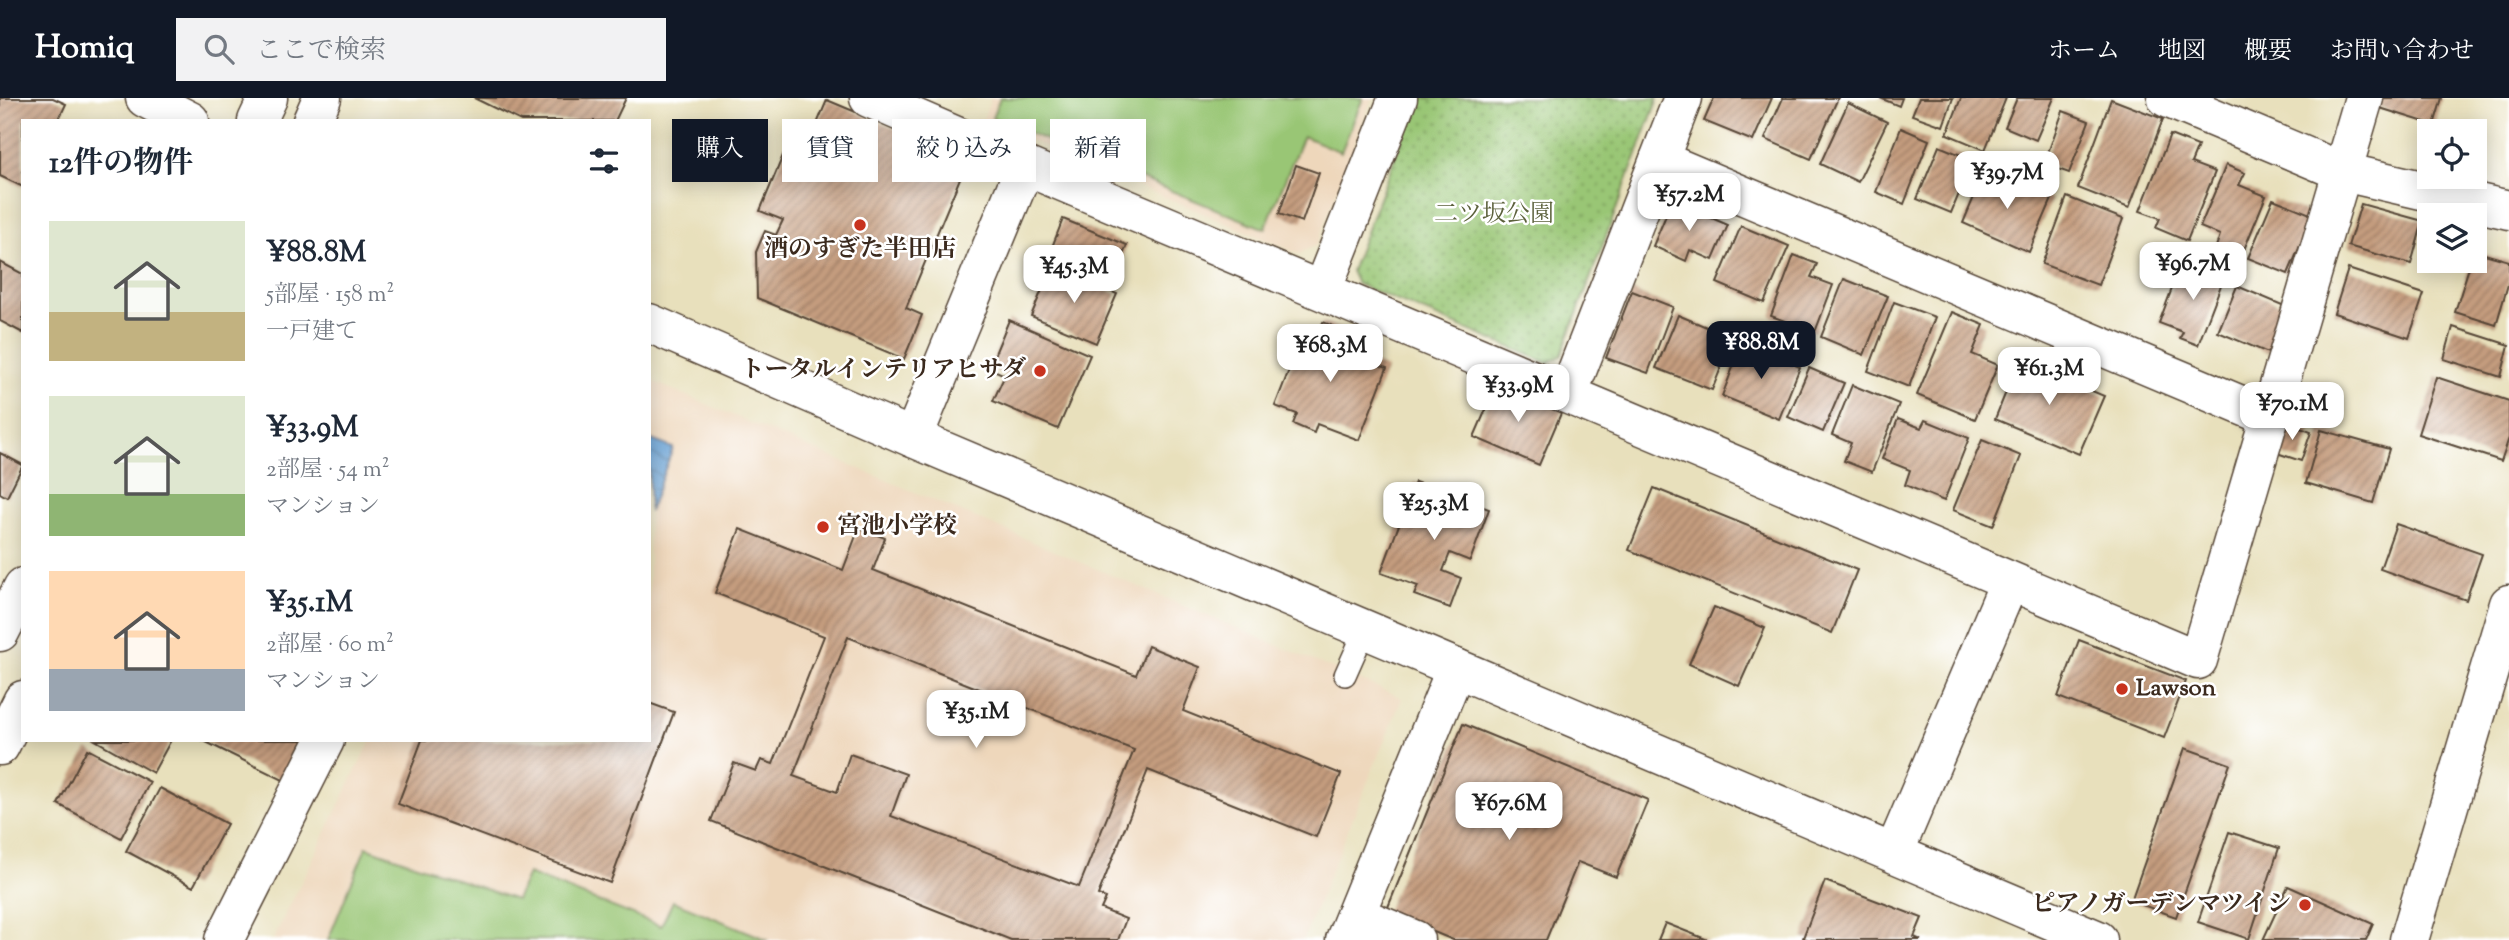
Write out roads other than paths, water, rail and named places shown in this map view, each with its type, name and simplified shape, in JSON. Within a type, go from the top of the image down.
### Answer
[{"type":"street","points":[[145,98],[186,119]]},
{"type":"street","points":[[258,119],[268,98]]},
{"type":"street","points":[[313,119],[322,98]]},
{"type":"street","points":[[869,98],[917,119]]},
{"type":"street","points":[[1569,394],[1683,98]]},
{"type":"street","points":[[2167,98],[2343,172],[2509,210]]},
{"type":"street","points":[[1036,171],[1569,394],[2009,583],[2198,660],[2364,98]]},
{"type":"street","points":[[1322,290],[1384,112]]},
{"type":"street","points":[[1659,160],[2269,416]]},
{"type":"street","points":[[913,438],[1018,182]]},
{"type":"street","points":[[651,324],[913,438],[2098,940]]},
{"type":"street","points":[[1894,853],[2009,583]]},
{"type":"street","points":[[0,632],[21,591]]},
{"type":"street","points":[[2409,940],[2509,604]]},
{"type":"street","points":[[1415,940],[1351,927],[1456,668]]},
{"type":"street","points":[[0,746],[21,704]]},
{"type":"street","points":[[224,940],[324,742]]},
{"type":"lane","points":[[1345,675],[1365,630]]},
{"type":"water","points":[[651,440],[673,448],[651,507]]},
{"type":"place","name":"酒のすぎた半田店","points":[[860,225]]},
{"type":"place","name":"トータルインテリアヒサダ","points":[[1040,371]]},
{"type":"place","name":"宮池小学校","points":[[823,527]]},
{"type":"place","name":"Lawson","points":[[2122,689]]},
{"type":"place","name":"ピアノガーデンマツイシ","points":[[2305,905]]},
{"type":"park label","name":"二ツ坂公園","points":[[1494,215]]}]
